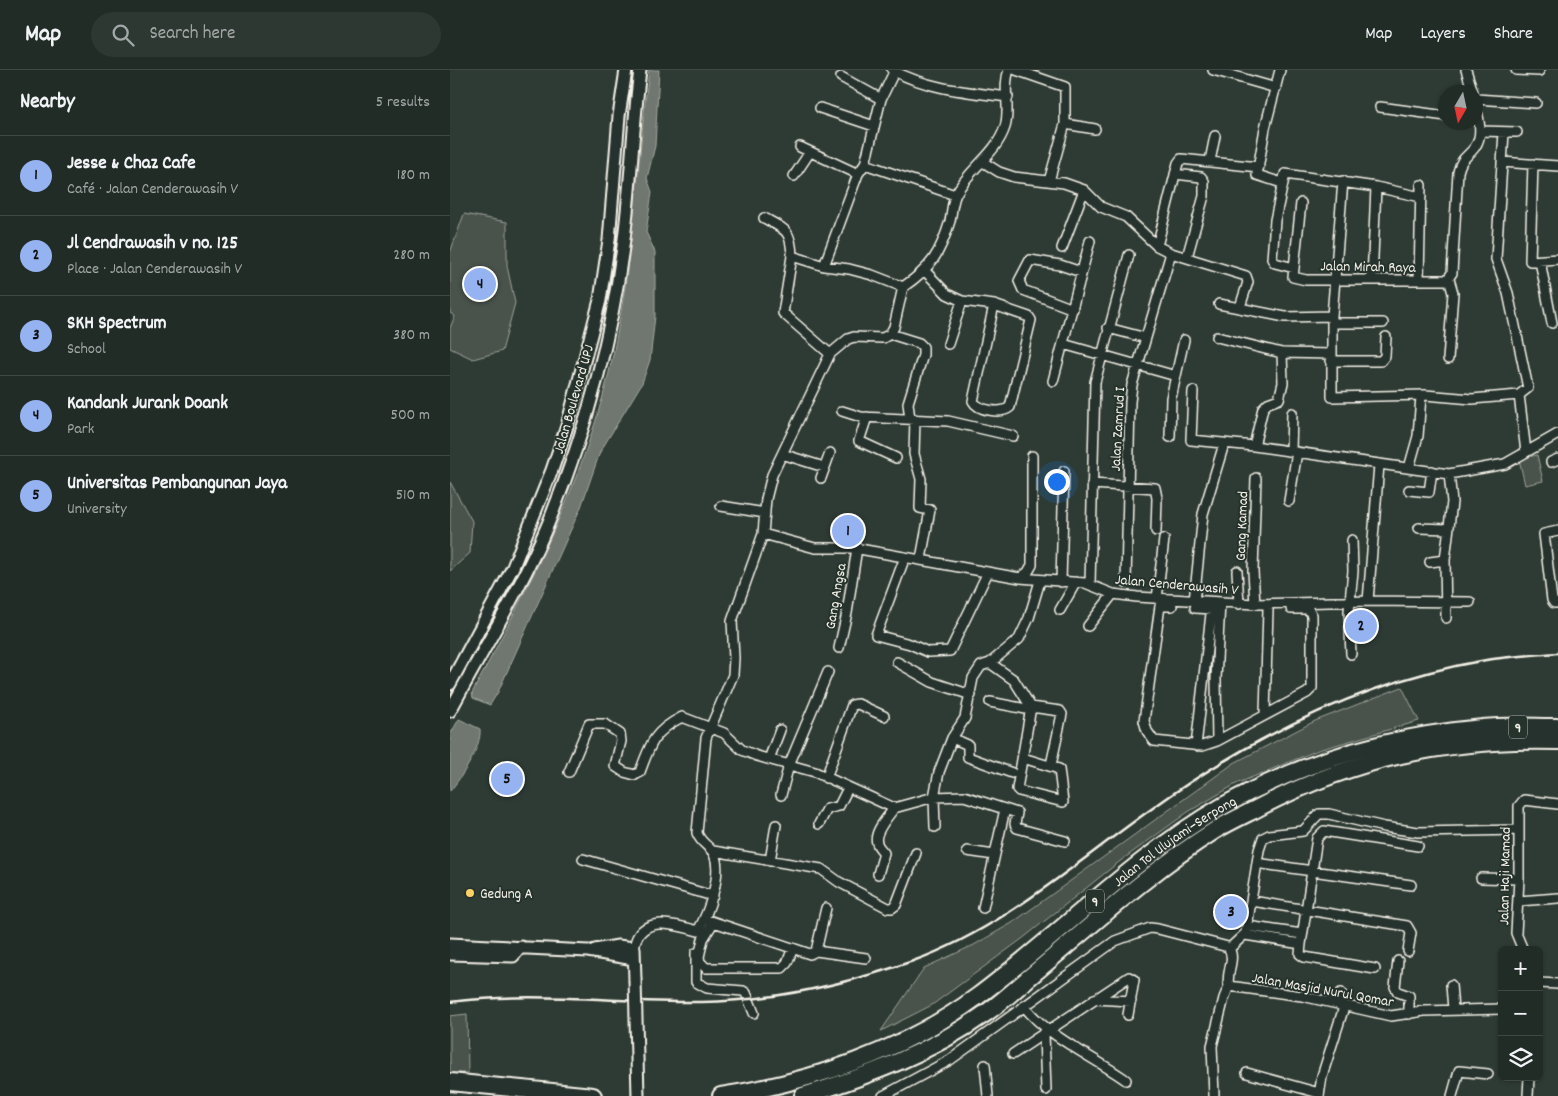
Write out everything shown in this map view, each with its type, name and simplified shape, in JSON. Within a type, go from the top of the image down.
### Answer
[{"type":"highway","name":"Jalan Tol Ulujami–Serpong","points":[[721,1096],[762,1090],[862,1060],[919,1034],[977,997],[1163,846],[1222,807],[1278,778],[1354,751],[1419,736],[1485,727],[1558,727]]},
{"type":"highway","name":"Jalan Tol Ulujami–Serpong","points":[[803,1096],[858,1079],[919,1054],[986,1013],[1159,870],[1215,830],[1273,800],[1334,773],[1436,748],[1484,742],[1558,741]]},
{"type":"highway","points":[[450,1082],[593,1096]]},
{"type":"street","name":"Jalan Boulevard UPJ","points":[[450,684],[513,567],[552,470],[567,426],[600,300],[609,240],[619,116],[626,70]]},
{"type":"street","name":"Jalan Boulevard UPJ","points":[[450,711],[453,697],[527,571],[548,524],[583,427],[608,327],[624,241],[640,70]]},
{"type":"street","points":[[824,266],[858,174],[865,164],[882,99],[894,70],[940,87],[1008,97]]},
{"type":"street","points":[[916,853],[896,904],[888,908],[839,882],[821,870],[713,851],[702,844],[697,833],[706,738],[733,675],[734,613],[764,534],[766,499],[772,475],[830,354],[848,339],[854,337],[883,338],[890,334],[894,327],[903,287],[925,271],[935,258],[942,243],[956,195],[991,153],[1005,128],[1008,97],[1005,83],[1008,70]]},
{"type":"street","points":[[1016,70],[1061,84],[1066,93],[1064,124],[1049,181]]},
{"type":"street","points":[[1213,70],[1276,88]]},
{"type":"street","points":[[1280,70],[1265,128],[1257,177],[1282,183]]},
{"type":"street","points":[[1466,70],[1470,85]]},
{"type":"street","points":[[1516,70],[1540,71]]},
{"type":"street","points":[[841,77],[882,99]]},
{"type":"street","points":[[1483,99],[1536,103]]},
{"type":"street","points":[[1380,107],[1438,115]]},
{"type":"street","points":[[820,108],[874,126]]},
{"type":"street","points":[[1064,124],[1095,129]]},
{"type":"street","points":[[1448,359],[1453,293],[1445,280],[1452,272],[1458,172],[1461,160],[1475,148],[1481,131],[1517,132]]},
{"type":"street","points":[[1343,181],[1332,320],[1330,386],[1333,398],[1420,396],[1472,399],[1519,395],[1528,388],[1508,293],[1496,259],[1504,132]]},
{"type":"street","points":[[1210,161],[1215,136]]},
{"type":"street","points":[[800,147],[858,174]]},
{"type":"street","points":[[794,176],[810,152]]},
{"type":"street","points":[[1157,246],[1178,163],[1182,159],[1259,167]]},
{"type":"street","points":[[983,162],[999,172],[1014,177],[1064,183],[1084,190],[1101,207],[1131,221],[1157,246],[1171,253],[1246,276],[1248,282],[1240,307]]},
{"type":"street","points":[[1502,162],[1558,166]]},
{"type":"street","points":[[865,164],[956,195]]},
{"type":"street","points":[[1534,164],[1529,260],[1532,262],[1558,259]]},
{"type":"street","points":[[1301,203],[1294,268],[1275,263],[1272,259],[1275,220],[1282,183],[1284,176],[1288,173],[1376,186],[1421,197]]},
{"type":"street","points":[[1175,174],[1201,177],[1204,181],[1204,196],[1187,257]]},
{"type":"street","points":[[1419,280],[1421,185]]},
{"type":"street","points":[[1372,280],[1376,186]]},
{"type":"street","points":[[1062,248],[1084,190]]},
{"type":"street","points":[[764,218],[786,230],[791,237],[792,256],[783,313],[830,354]]},
{"type":"street","points":[[1053,381],[1090,241]]},
{"type":"street","name":"Jalan Zamrud I","points":[[1126,582],[1130,402],[1138,365],[1171,253]]},
{"type":"street","points":[[1090,584],[1095,382],[1129,254]]},
{"type":"street","points":[[792,256],[824,266],[849,269],[903,287]]},
{"type":"street","points":[[1073,309],[1023,290],[1019,281],[1030,260],[1060,265],[1081,272]]},
{"type":"street","points":[[1540,261],[1552,323]]},
{"type":"street","name":"Jalan Mirah Raya","points":[[1294,268],[1294,278],[1445,280]]},
{"type":"street","points":[[925,271],[947,294],[962,302],[994,305],[1029,317],[1031,320],[1010,407],[1003,411],[979,407],[973,401],[994,305]]},
{"type":"street","points":[[948,344],[962,302]]},
{"type":"street","points":[[1219,304],[1285,317],[1383,323]]},
{"type":"street","points":[[1108,328],[1146,338]]},
{"type":"street","points":[[890,334],[919,343],[923,347],[923,355],[908,403],[912,419],[914,454],[921,479],[920,508],[930,510],[922,559]]},
{"type":"street","points":[[1216,336],[1282,353],[1381,361],[1385,358],[1386,338]]},
{"type":"street","points":[[1170,437],[1171,398],[1184,340]]},
{"type":"street","points":[[1064,344],[1176,376]]},
{"type":"street","points":[[1254,446],[1263,408],[1268,403],[1278,401],[1283,383],[1282,353]]},
{"type":"street","points":[[1193,391],[1191,440],[1294,451],[1449,474],[1505,464],[1558,435]]},
{"type":"street","points":[[1519,395],[1526,452]]},
{"type":"street","points":[[1409,468],[1418,436],[1420,396]]},
{"type":"street","points":[[842,411],[854,416],[948,421],[1013,436]]},
{"type":"street","points":[[1289,501],[1294,451],[1292,412]]},
{"type":"street","points":[[867,417],[859,441],[896,458]]},
{"type":"street","points":[[1194,602],[1203,514],[1224,444]]},
{"type":"street","points":[[821,478],[830,453]]},
{"type":"street","points":[[782,454],[824,467]]},
{"type":"street","points":[[1020,578],[1028,572],[1032,565],[1032,456]]},
{"type":"street","points":[[1368,601],[1379,465]]},
{"type":"street","points":[[1061,582],[1064,471]]},
{"type":"street","points":[[1409,490],[1429,492],[1432,471]]},
{"type":"street","points":[[1446,618],[1445,560],[1452,502],[1449,474]]},
{"type":"street","name":"Gang Kamad","points":[[1255,604],[1253,571],[1256,478]]},
{"type":"street","points":[[1092,484],[1152,486],[1157,490],[1156,531]]},
{"type":"street","points":[[721,506],[765,513]]},
{"type":"street","points":[[1419,528],[1448,529]]},
{"type":"street","points":[[1558,531],[1544,534],[1552,600],[1554,603],[1558,603]]},
{"type":"street","name":"Jalan Cenderawasih V","points":[[764,534],[815,548],[857,548],[1020,578],[1090,584],[1113,594],[1216,606],[1368,601],[1445,600],[1470,602]]},
{"type":"street","points":[[1158,599],[1164,539]]},
{"type":"street","points":[[1351,654],[1352,540]]},
{"type":"street","name":"Gang Angsa","points":[[839,648],[847,613],[857,548]]},
{"type":"street","points":[[905,557],[876,635],[910,644],[928,652],[950,652],[988,572]]},
{"type":"street","points":[[1430,562],[1445,560]]},
{"type":"street","points":[[1548,568],[1558,566]]},
{"type":"street","points":[[1237,571],[1239,604]]},
{"type":"street","points":[[935,827],[934,797],[939,772],[952,738],[965,718],[976,671],[981,666],[990,663],[1019,639],[1025,630],[1040,581]]},
{"type":"street","points":[[1060,610],[1076,582]]},
{"type":"street","points":[[1088,626],[1113,594]]},
{"type":"street","points":[[1160,606],[1216,606],[1268,609],[1311,611],[1312,688],[1307,693],[1217,741],[1196,746],[1154,741],[1150,738],[1144,721],[1160,606]]},
{"type":"street","points":[[1216,606],[1214,634],[1217,741]]},
{"type":"street","points":[[1266,714],[1268,609]]},
{"type":"street","points":[[1196,746],[1203,678],[1214,634]]},
{"type":"street","points":[[897,662],[932,682],[971,695]]},
{"type":"street","points":[[990,663],[1014,680],[1031,708],[1017,786],[1019,791],[1060,804],[1064,801],[1059,769],[1023,758]]},
{"type":"street","points":[[781,795],[789,765],[828,672]]},
{"type":"street","points":[[1203,678],[1216,679]]},
{"type":"street","points":[[990,702],[1060,711],[1062,714],[1051,765]]},
{"type":"street","points":[[826,778],[852,705],[858,704],[884,716]]},
{"type":"street","points":[[569,772],[587,726],[593,722],[605,724],[620,734],[621,742],[615,766],[624,772],[635,775],[640,772],[656,733],[669,723],[682,717],[724,732],[742,750],[826,778],[894,808],[934,797],[964,796],[1017,814],[1015,824],[1017,828],[1065,841]]},
{"type":"street","points":[[769,759],[780,730]]},
{"type":"street","points":[[952,738],[968,745],[968,757],[1012,773]]},
{"type":"street","points":[[819,824],[827,809],[839,806],[848,788]]},
{"type":"street","name":"Jalan Haji Mamad","points":[[1521,946],[1516,933],[1520,802],[1524,800],[1558,804]]},
{"type":"street","points":[[878,874],[884,853],[877,844],[876,839],[878,832],[894,808]]},
{"type":"street","points":[[983,908],[1005,810]]},
{"type":"street","points":[[1230,948],[1246,931],[1259,850],[1263,838],[1269,835],[1303,832],[1319,814],[1329,814],[1384,827],[1418,832],[1519,830]]},
{"type":"street","points":[[770,861],[776,824]]},
{"type":"street","points":[[1375,969],[1304,958],[1300,954],[1317,838],[1324,831],[1418,846]]},
{"type":"street","points":[[713,851],[716,860],[712,896],[709,921],[700,948],[700,962],[706,968],[782,968],[787,963],[793,948]]},
{"type":"street","points":[[967,851],[994,855]]},
{"type":"street","points":[[583,859],[712,896]]},
{"type":"street","points":[[1263,864],[1411,886]]},
{"type":"street","points":[[1481,878],[1519,879]]},
{"type":"street","points":[[1518,901],[1558,898]]},
{"type":"street","points":[[1258,902],[1406,926],[1411,933],[1408,951]]},
{"type":"street","points":[[816,951],[826,908]]},
{"type":"street","points":[[709,921],[698,931],[696,982],[708,988],[746,993],[754,1013]]},
{"type":"street","points":[[709,921],[810,954],[816,951],[866,958]]},
{"type":"street","points":[[638,1096],[634,953],[638,934],[648,925],[661,924],[698,931]]},
{"type":"street","points":[[883,1096],[950,1060],[1106,946],[1150,928],[1170,931],[1230,948]]},
{"type":"street","points":[[1246,931],[1302,934]]},
{"type":"street","points":[[1246,931],[1301,944]]},
{"type":"street","points":[[450,944],[634,953]]},
{"type":"street","points":[[450,954],[513,956],[521,947]]},
{"type":"street","points":[[1214,1096],[1212,1046],[1224,998],[1230,986],[1228,980],[1232,956],[1230,948]]},
{"type":"street","points":[[1398,961],[1395,987],[1398,992],[1409,996],[1409,1014]]},
{"type":"street","points":[[1012,1054],[1129,977],[1134,980],[1128,1015]]},
{"type":"street","points":[[1543,983],[1558,984]]},
{"type":"street","points":[[1451,985],[1453,1009]]},
{"type":"street","name":"Jalan Masjid Nurul Qomar","points":[[1230,986],[1302,996],[1391,1016],[1453,1009],[1498,1009]]},
{"type":"street","points":[[1247,1073],[1319,1094],[1341,1006],[1341,993]]},
{"type":"street","points":[[1093,999],[1131,1001]]},
{"type":"street","points":[[1024,1006],[1047,1032],[1126,1080]]},
{"type":"street","points":[[1046,1090],[1047,1032]]},
{"type":"street","points":[[985,1065],[988,1096]]},
{"type":"street","points":[[1452,1096],[1459,1071],[1488,1074]]},
{"type":"street","points":[[1528,1096],[1529,1081]]},
{"type":"shaded area","points":[[649,70],[659,70],[655,146],[647,178],[652,192],[646,232],[655,252],[655,316],[650,360],[642,383],[600,452],[581,507],[498,692],[490,705],[473,698],[472,693],[515,612],[554,529],[588,444],[602,400],[620,320],[634,213]]},
{"type":"shaded area","points":[[464,214],[507,222],[507,266],[515,303],[502,351],[473,359],[450,348],[450,328],[455,316],[450,313],[450,253]]},
{"type":"shaded area","points":[[1537,455],[1543,481],[1525,485],[1519,459]]},
{"type":"shaded area","points":[[450,482],[472,521],[470,553],[450,571]]},
{"type":"shaded area","points":[[1402,687],[1419,721],[1318,750],[1236,784],[1188,812],[1119,862],[1022,939],[932,1005],[881,1031],[924,968],[974,945],[1012,923],[1234,763],[1315,721]]},
{"type":"shaded area","points":[[459,719],[480,729],[480,736],[470,762],[450,791],[450,735]]},
{"type":"shaded area","points":[[467,1014],[468,1073],[450,1073],[450,1016]]},
{"type":"railway","points":[[450,1002],[544,997],[670,1002],[728,1001],[809,990],[888,969],[946,948],[977,932],[1036,894],[1188,783],[1268,736],[1310,716],[1352,697],[1440,669],[1486,660],[1558,653]]},
{"type":"place","name":"Kandank Jurank Doank","points":[[480,284]]},
{"type":"place","name":"Jesse & Chaz Cafe","points":[[848,531]]},
{"type":"place","name":"Jl Cendrawasih v no. 125","points":[[1361,626]]},
{"type":"place","name":"Universitas Pembangunan Jaya","points":[[507,779]]},
{"type":"place","name":"Gedung A","points":[[470,893]]},
{"type":"place","name":"SKH Spectrum","points":[[1231,912]]}]
